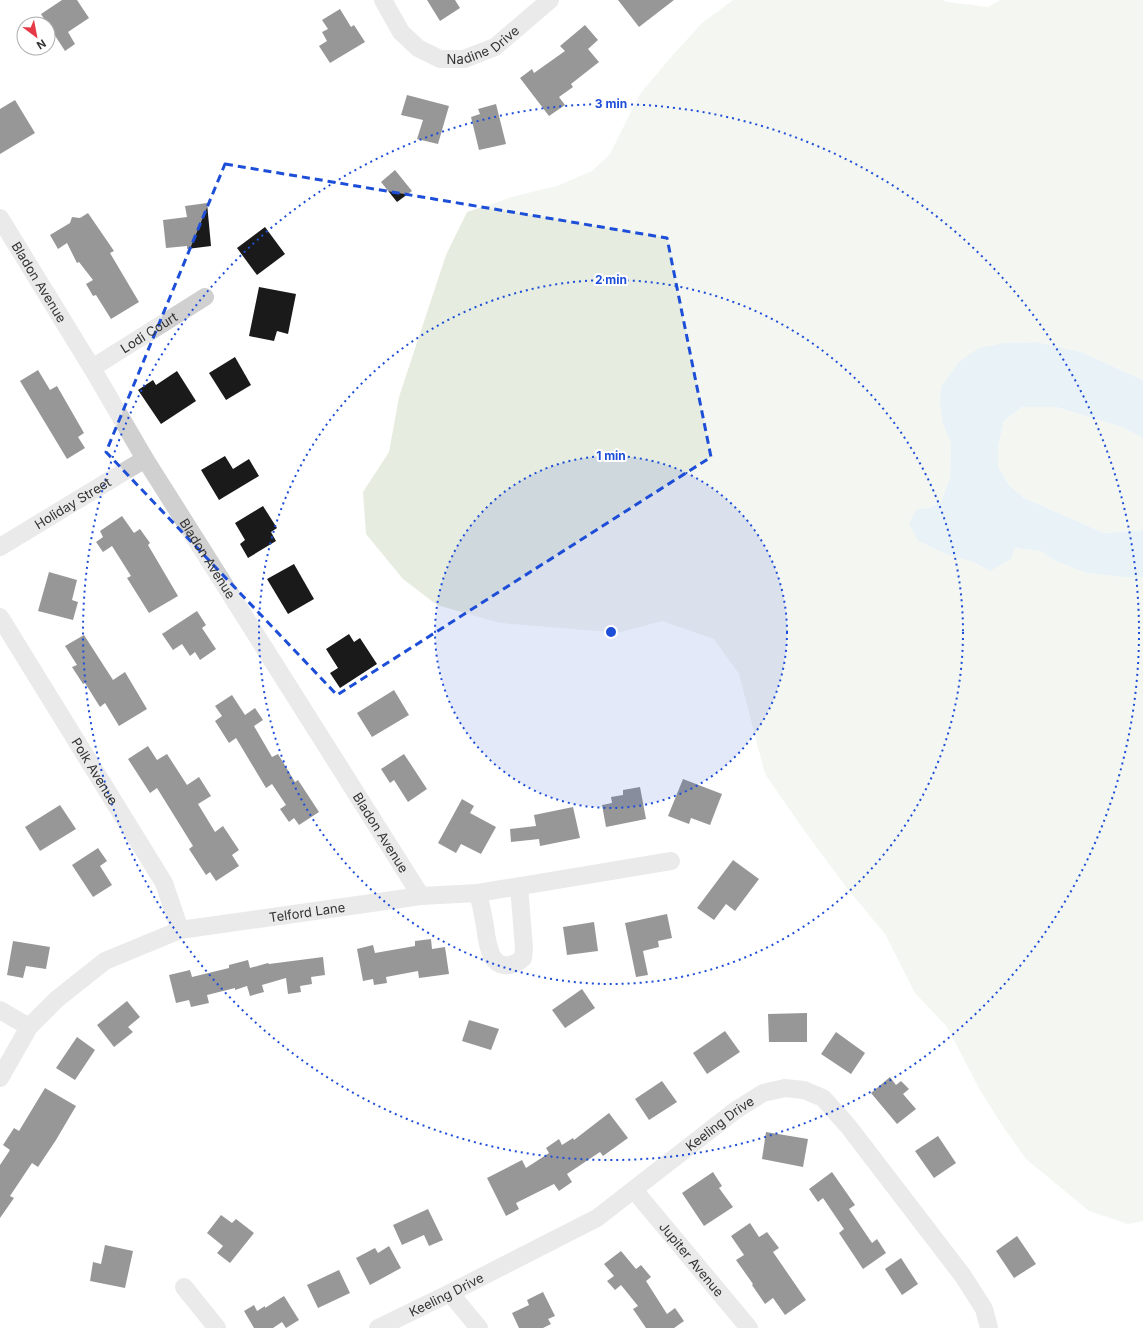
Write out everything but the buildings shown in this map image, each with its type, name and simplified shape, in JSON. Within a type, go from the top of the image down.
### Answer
[{"type":"street","name":"Nadine Drive","points":[[383,0],[401,32],[418,48],[440,59],[464,59],[495,47],[550,0]]},
{"type":"street","name":"Bladon Avenue","points":[[0,218],[92,368],[144,459],[421,896]]},
{"type":"street","name":"Lodi Court","points":[[92,368],[205,297]]},
{"type":"street","name":"Holiday Street","points":[[0,547],[144,459]]},
{"type":"street","name":"Polk Avenue","points":[[0,617],[164,883],[180,930]]},
{"type":"street","name":"Telford Lane","points":[[0,1078],[29,1027],[57,999],[105,961],[180,930],[421,896],[478,893],[671,861]]},
{"type":"street","points":[[478,893],[490,951],[495,960],[502,965],[510,966],[523,958],[524,948],[519,886]]},
{"type":"street","points":[[0,1010],[29,1027]]},
{"type":"street","name":"Keeling Drive","points":[[378,1328],[450,1294],[597,1218],[736,1110],[763,1093],[785,1088],[804,1090],[823,1098],[848,1126],[963,1276],[984,1309],[989,1328]]},
{"type":"street","name":"Jupiter Avenue","points":[[634,1190],[749,1328]]},
{"type":"street","points":[[184,1287],[217,1328]]},
{"type":"street","points":[[450,1294],[479,1328]]},
{"type":"highlighted area","points":[[225,164],[667,238],[711,457],[337,695],[106,452]]},
{"type":"shaded area","points":[[733,0],[942,0],[988,7],[1000,0],[1143,0],[1143,380],[1081,352],[1037,342],[1005,343],[943,424],[951,443],[950,478],[941,502],[929,508],[917,509],[918,541],[948,555],[974,562],[990,570],[1014,548],[1041,551],[1053,560],[1087,573],[1123,577],[1143,577],[1143,1221],[1128,1224],[1089,1211],[1026,1159],[981,1092],[947,1027],[915,993],[885,934],[846,887],[765,774],[739,674],[714,639],[662,621],[621,632],[596,631],[500,623],[437,605],[403,579],[366,534],[363,492],[389,452],[399,397],[446,255],[467,212],[515,196],[557,186],[592,171],[610,154],[640,94],[702,23]]},
{"type":"shaded area","points":[[1022,407],[1056,407],[1122,427],[1143,438],[1143,530],[1104,533],[1024,498],[1009,485],[998,467],[998,447],[1004,421]]},
{"type":"water","points":[[1037,342],[1081,352],[1143,380],[1143,438],[1122,427],[1056,407],[1022,407],[1004,421],[998,447],[998,467],[1009,485],[1024,498],[1104,533],[1143,530],[1143,577],[1123,577],[1087,573],[1053,560],[1041,551],[1014,548],[1011,559],[990,571],[974,562],[948,555],[918,541],[909,523],[917,509],[929,508],[941,502],[950,478],[951,443],[943,424],[940,405],[941,387],[959,362],[979,348],[1005,343]]}]
